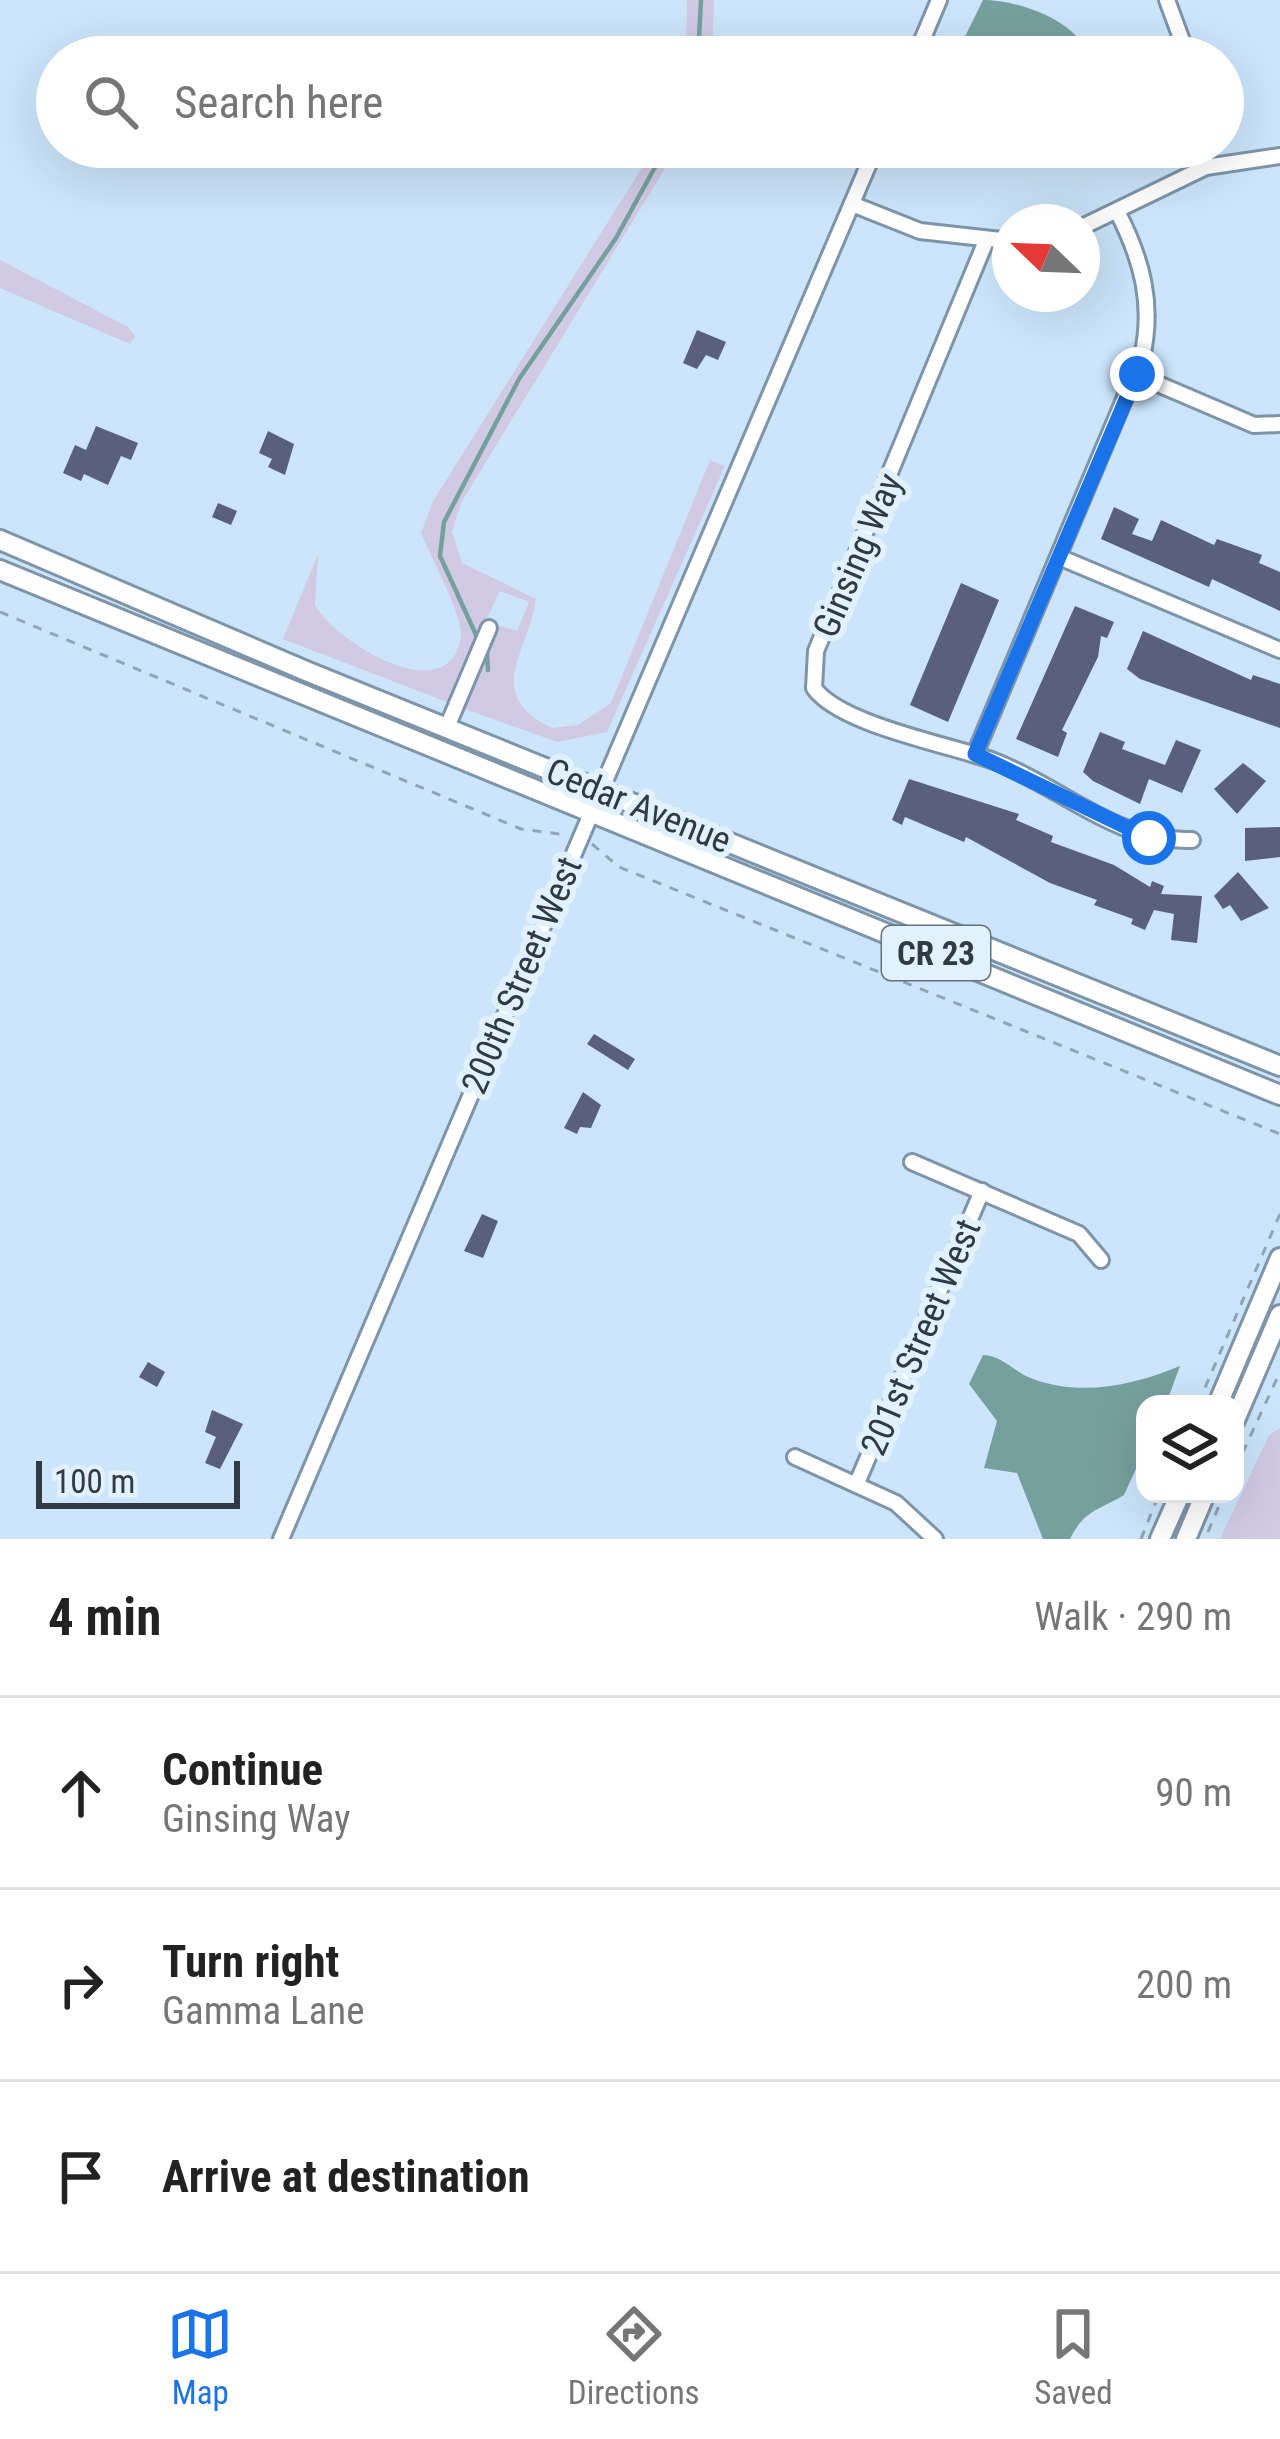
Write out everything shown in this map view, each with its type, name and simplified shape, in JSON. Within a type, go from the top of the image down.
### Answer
[{"type":"main road","name":"Cedar Avenue","points":[[0,540],[1280,1066]]},
{"type":"main road","name":"Cedar Avenue","points":[[0,570],[589,816],[1093,1014],[1280,1095]]},
{"type":"main road","points":[[1222,1395],[1280,1258]]},
{"type":"main road","points":[[1244,1399],[1280,1315]]},
{"type":"main road","points":[[1160,1539],[1176,1503]]},
{"type":"main road","points":[[1186,1539],[1201,1503]]},
{"type":"street","points":[[924,36],[939,0]]},
{"type":"street","points":[[1167,0],[1180,36]]},
{"type":"street","points":[[1244,161],[1280,156]]},
{"type":"street","name":"200th Street West","points":[[281,1539],[867,168]]},
{"type":"street","points":[[1100,220],[1204,168]]},
{"type":"street","points":[[852,204],[920,231],[992,241]]},
{"type":"street","points":[[975,754],[1137,374],[1147,328],[1145,285],[1118,214]]},
{"type":"street","name":"Ginsing Way","points":[[986,241],[812,671],[814,688],[829,703],[924,742],[975,754],[1130,831],[1163,841],[1192,840]]},
{"type":"street","points":[[1137,374],[1254,425],[1280,424]]},
{"type":"street","points":[[1060,557],[1280,650]]},
{"type":"street","points":[[447,727],[489,628]]},
{"type":"street","points":[[912,1162],[1079,1234],[1101,1260]]},
{"type":"street","name":"201st Street West","points":[[857,1483],[982,1192]]},
{"type":"street","points":[[795,1457],[910,1512],[935,1539]]},
{"type":"path","points":[[0,612],[521,829],[580,837],[619,867],[1280,1134]]},
{"type":"path","points":[[1202,1395],[1280,1214]]},
{"type":"path","points":[[1244,1450],[1280,1372]]},
{"type":"path","points":[[1141,1539],[1156,1503]]},
{"type":"path","points":[[1204,1539],[1220,1503]]},
{"type":"shaded area","points":[[687,0],[714,0],[713,36],[686,36]]},
{"type":"shaded area","points":[[983,0],[1029,8],[1076,36],[965,36]]},
{"type":"shaded area","points":[[642,168],[665,168],[461,503],[452,532],[462,563],[536,599],[515,670],[519,701],[552,728],[578,725],[611,703],[710,460],[725,466],[607,732],[557,742],[465,709],[500,626],[517,631],[529,602],[500,591],[447,702],[283,639],[318,554],[315,605],[345,636],[391,663],[415,670],[436,669],[452,658],[460,627],[421,533],[433,501]]},
{"type":"shaded area","points":[[0,260],[128,327],[135,336],[130,344],[0,288]]},
{"type":"shaded area","points":[[983,1355],[1033,1379],[1070,1387],[1126,1383],[1180,1366],[1169,1395],[1136,1395],[1136,1469],[1124,1495],[1087,1516],[1070,1539],[1043,1539],[1017,1473],[984,1468],[997,1421],[969,1384]]},
{"type":"shaded area","points":[[1280,1428],[1280,1539],[1220,1539],[1237,1503],[1244,1503],[1244,1488],[1269,1435]]},
{"type":"building","points":[[697,330],[726,342],[718,360],[706,355],[697,369],[683,363]]},
{"type":"building","points":[[96,426],[138,443],[131,460],[121,456],[108,485],[84,474],[81,481],[63,473],[75,445],[86,450]]},
{"type":"building","points":[[268,431],[294,444],[285,475],[268,467],[272,459],[259,453]]},
{"type":"building","points":[[218,503],[237,511],[231,525],[212,517]]},
{"type":"building","points":[[1114,507],[1139,519],[1132,534],[1152,541],[1161,520],[1214,545],[1217,539],[1262,555],[1259,563],[1280,572],[1280,611],[1212,579],[1209,587],[1101,539]]},
{"type":"building","points":[[961,583],[999,600],[948,722],[910,705]]},
{"type":"building","points":[[1075,606],[1114,622],[1107,638],[1101,636],[1098,657],[1062,730],[1067,733],[1058,757],[1016,739]]},
{"type":"building","points":[[1143,631],[1251,680],[1253,675],[1280,684],[1280,728],[1140,679],[1127,669]]},
{"type":"building","points":[[1100,732],[1125,742],[1122,749],[1165,765],[1176,740],[1201,750],[1182,793],[1149,779],[1140,804],[1083,772]]},
{"type":"building","points":[[1243,763],[1266,781],[1237,814],[1214,789]]},
{"type":"building","points":[[909,779],[1019,814],[1016,820],[1053,836],[1051,842],[1114,865],[1150,887],[1152,881],[1164,886],[1161,894],[1202,896],[1197,943],[1171,940],[1174,914],[1154,910],[1145,930],[1131,924],[1133,919],[1094,905],[1097,900],[1050,883],[966,837],[964,842],[905,817],[902,825],[892,820]]},
{"type":"building","points":[[1280,827],[1280,857],[1245,861],[1245,828]]},
{"type":"building","points":[[1238,872],[1269,908],[1241,921],[1230,905],[1223,909],[1214,896]]},
{"type":"building","points":[[594,1034],[635,1059],[628,1070],[587,1044]]},
{"type":"building","points":[[583,1092],[601,1105],[591,1128],[580,1127],[577,1134],[564,1128]]},
{"type":"building","points":[[482,1214],[498,1221],[483,1258],[464,1251]]},
{"type":"building","points":[[148,1362],[165,1372],[157,1387],[139,1377]]},
{"type":"building","points":[[212,1410],[243,1424],[220,1469],[205,1463],[216,1437],[205,1432]]},
{"type":"waterway","points":[[699,36],[701,0]]},
{"type":"waterway","points":[[477,637],[440,556],[444,522],[519,379],[616,238],[654,168]]},
{"type":"waterway","points":[[487,654],[488,670]]},
{"type":"route","points":[[1137,374],[975,754],[1149,838]]}]
